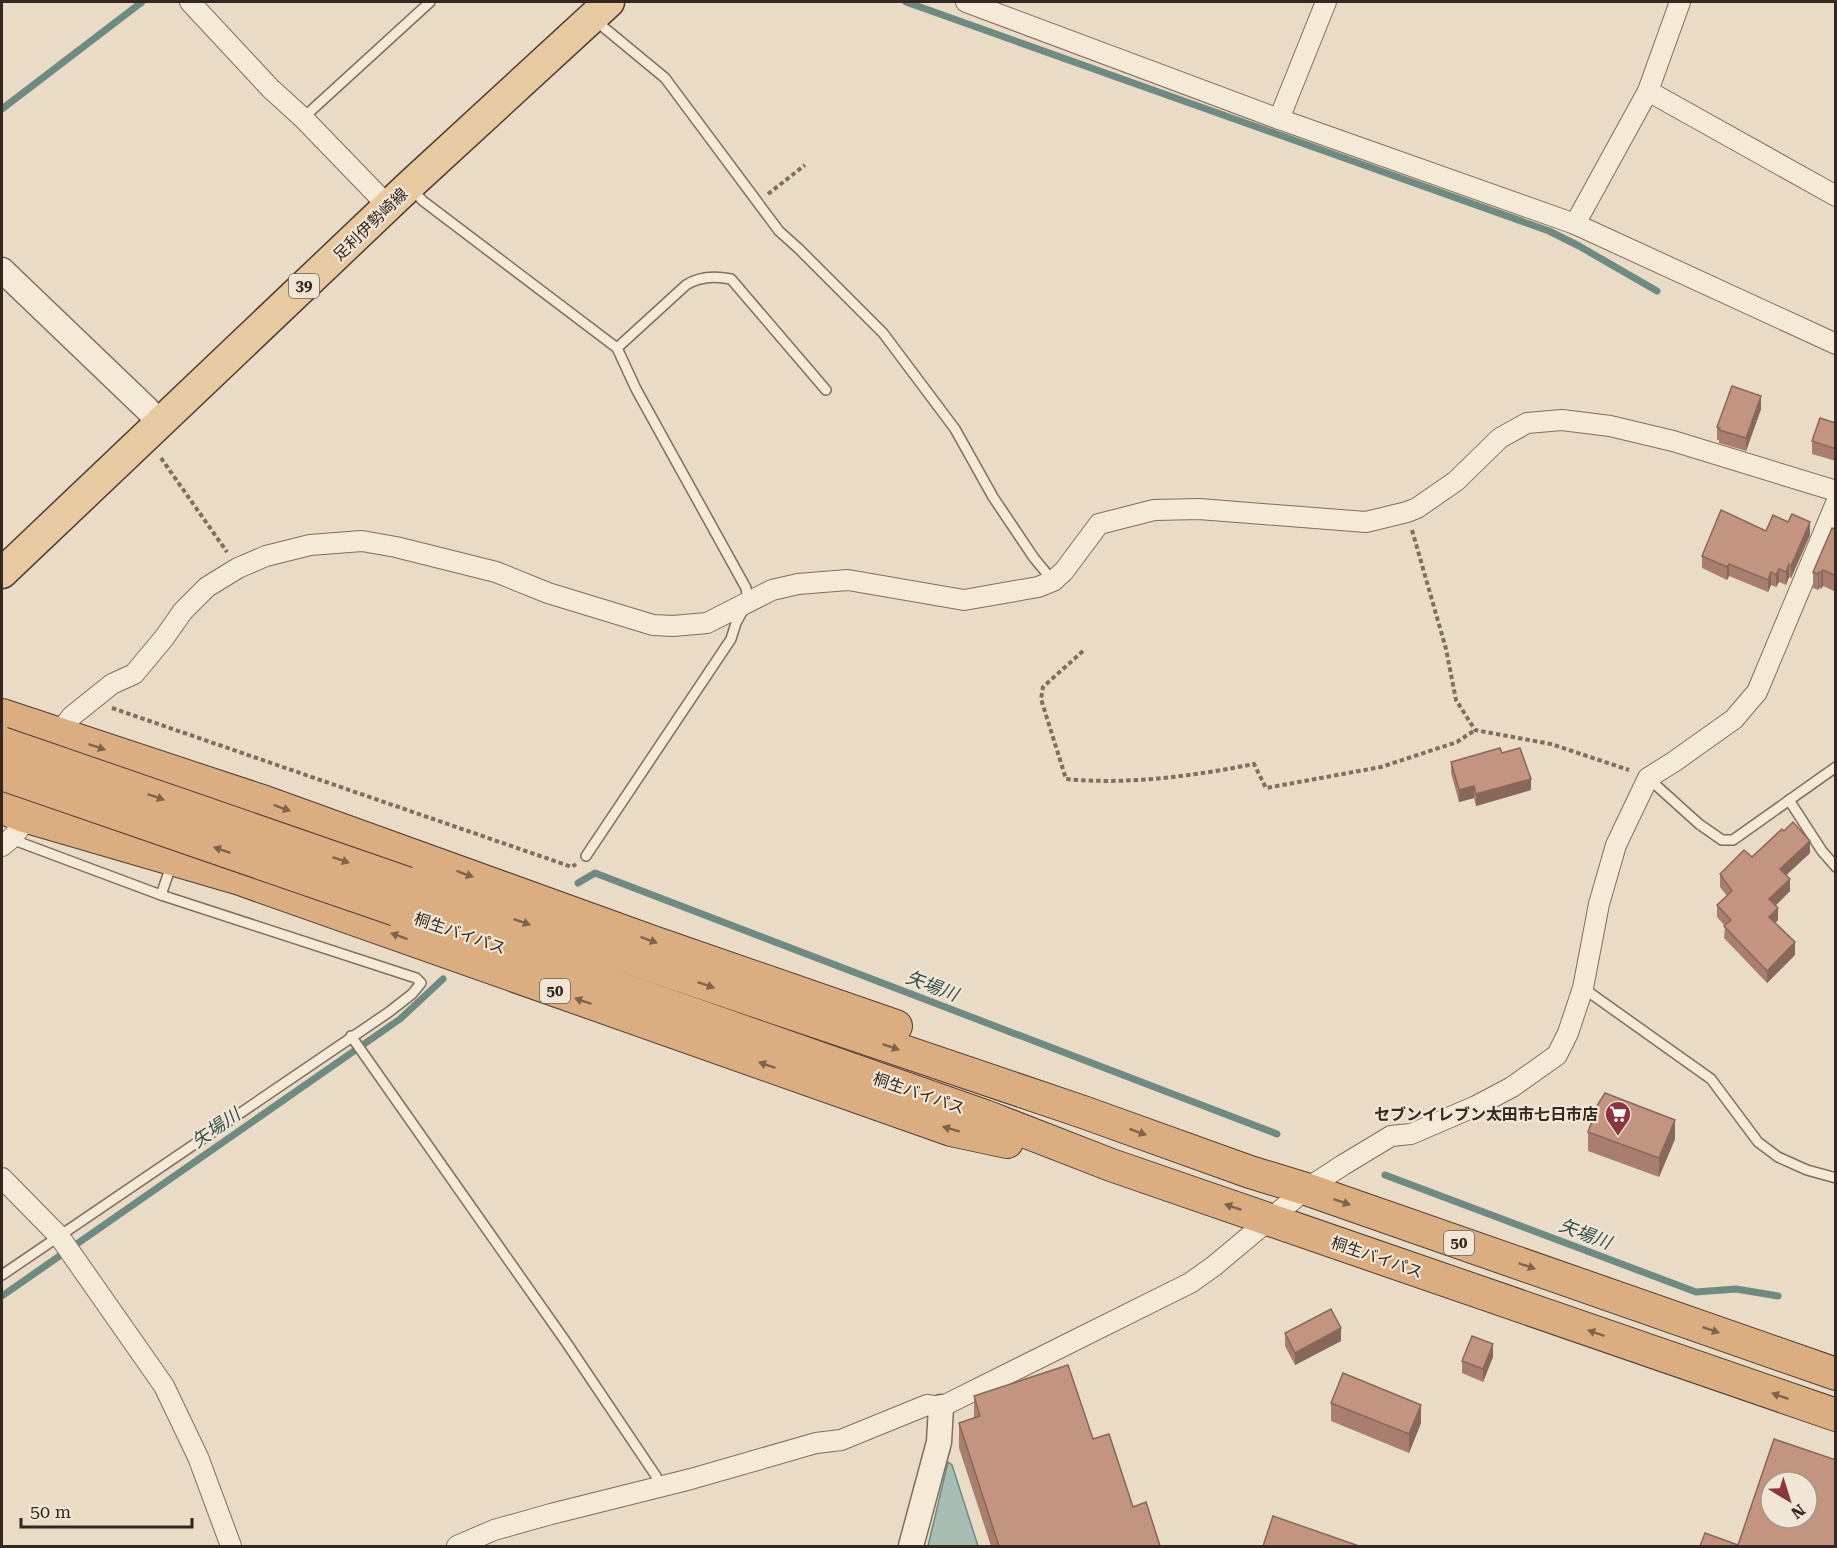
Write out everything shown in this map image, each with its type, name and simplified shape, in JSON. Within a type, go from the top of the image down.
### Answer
[{"type":"highway","name":"50","points":[[2,715],[265,802],[653,942],[998,1062],[1083,1112]]},
{"type":"highway","name":"桐生バイパス","points":[[2,743],[1111,1165],[1836,1415]]},
{"type":"highway","name":"桐生バイパス","points":[[2,774],[402,896],[1083,1112],[1836,1374]]},
{"type":"highway","name":"50","points":[[10,827],[173,859],[252,883],[951,1130],[1111,1165]]},
{"type":"main road","name":"足利伊勢崎線","points":[[2,573],[399,197],[601,10]]},
{"type":"street","points":[[190,2],[271,89],[399,197]]},
{"type":"street","points":[[966,2],[1279,119],[1575,224],[1836,344]]},
{"type":"street","points":[[1279,119],[1326,2]]},
{"type":"street","points":[[1575,224],[1648,91],[1680,2]]},
{"type":"street","points":[[1648,91],[1836,196]]},
{"type":"street","points":[[2,270],[147,409],[152,430]]},
{"type":"street","points":[[10,827],[58,734],[72,716],[112,684],[134,674],[183,611],[207,588],[238,568],[266,556],[310,545],[362,541],[396,547],[496,572],[548,593],[652,625],[673,626],[707,623],[772,590],[798,584],[848,580],[964,600],[1038,588],[1053,581],[1064,571],[1099,524],[1154,510],[1199,509],[1366,522],[1418,508],[1456,481],[1500,438],[1527,423],[1562,420],[1610,426],[1673,441],[1836,491]]},
{"type":"street","points":[[458,1546],[494,1530],[816,1443],[840,1440],[927,1405],[940,1407],[1190,1282],[1214,1266],[1306,1190],[1391,1136],[1411,1134],[1476,1106],[1538,1070],[1557,1055],[1568,1033],[1583,988],[1599,904],[1616,844],[1648,778],[1676,761],[1734,719],[1757,692],[1836,503]]},
{"type":"street","points":[[2,1178],[59,1236],[164,1386],[198,1457],[231,1546]]},
{"type":"street","points":[[911,1546],[939,1443],[940,1407]]},
{"type":"lane","points":[[303,118],[430,2]]},
{"type":"lane","points":[[601,10],[665,78],[779,231],[883,333],[955,429],[993,497],[1034,558],[1053,581]]},
{"type":"lane","points":[[399,197],[423,201],[616,348],[636,389],[746,588],[748,601],[736,623],[731,639],[586,856]]},
{"type":"lane","points":[[616,348],[686,285],[694,280],[718,276],[731,279],[825,390]]},
{"type":"lane","points":[[1648,778],[1699,824],[1722,840],[1733,840],[1836,767]]},
{"type":"lane","points":[[1789,800],[1836,867]]},
{"type":"lane","points":[[2,1275],[389,1012],[412,994],[421,983],[416,978],[161,894],[10,827]]},
{"type":"lane","points":[[161,894],[173,859]]},
{"type":"lane","points":[[1583,988],[1711,1079],[1758,1142],[1778,1157],[1807,1170],[1836,1178]]},
{"type":"lane","points":[[351,1036],[566,1342],[656,1476],[660,1487]]},
{"type":"path","points":[[758,203],[805,165]]},
{"type":"path","points":[[152,430],[159,456],[238,568]]},
{"type":"path","points":[[1407,512],[1446,649],[1456,700],[1475,730]]},
{"type":"path","points":[[1083,651],[1043,687],[1041,699],[1066,778],[1133,780],[1215,772],[1254,764],[1266,788],[1381,767],[1457,742],[1475,730],[1551,744],[1625,768],[1648,778]]},
{"type":"path","points":[[91,701],[572,867],[586,856]]},
{"type":"shaded area","points":[[948,1462],[952,1465],[978,1546],[928,1546]]},
{"type":"building","points":[[1732,386],[1761,396],[1746,438],[1719,430],[1720,428],[1717,427]]},
{"type":"building","points":[[1820,418],[1836,423],[1836,449],[1812,441]]},
{"type":"building","points":[[1721,510],[1766,531],[1773,515],[1788,522],[1792,514],[1810,522],[1791,566],[1789,564],[1786,572],[1779,569],[1776,575],[1771,572],[1768,580],[1702,556]]},
{"type":"building","points":[[1832,528],[1836,530],[1836,576],[1823,570],[1818,574],[1813,572]]},
{"type":"building","points":[[1500,748],[1502,753],[1520,748],[1531,779],[1476,794],[1474,786],[1459,790],[1451,762]]},
{"type":"building","points":[[1793,822],[1810,841],[1780,869],[1790,879],[1769,899],[1778,908],[1769,917],[1795,942],[1767,971],[1724,926],[1731,920],[1717,905],[1732,891],[1720,874],[1744,850],[1752,857],[1782,829],[1784,831]]},
{"type":"building","points":[[1605,1093],[1675,1120],[1659,1158],[1588,1132],[1598,1104]]},
{"type":"building","points":[[1331,1309],[1341,1328],[1295,1353],[1285,1333]]},
{"type":"building","points":[[1472,1336],[1493,1344],[1483,1369],[1462,1361]]},
{"type":"building","points":[[1068,1365],[1093,1439],[1109,1434],[1133,1507],[1146,1502],[1160,1546],[999,1546],[959,1423],[980,1416],[974,1396]]},
{"type":"building","points":[[1343,1373],[1421,1405],[1409,1434],[1331,1403]]},
{"type":"building","points":[[1774,1439],[1836,1460],[1836,1546],[1700,1546],[1705,1533],[1738,1545],[1759,1483],[1759,1530],[1819,1530],[1819,1470],[1763,1470]]},
{"type":"building","points":[[1273,1516],[1359,1546],[1263,1546]]},
{"type":"waterway","points":[[2,109],[142,2]]},
{"type":"waterway","points":[[906,2],[1549,231],[1657,291]]},
{"type":"waterway","name":"矢場川","points":[[578,883],[595,873],[1277,1134]]},
{"type":"waterway","name":"矢場川","points":[[2,1296],[400,1019],[443,979]]},
{"type":"waterway","name":"矢場川","points":[[1385,1175],[1696,1292],[1736,1289],[1778,1296]]},
{"type":"place","name":"セブンイレブン太田市七日市店","points":[[1618,1137]]}]
